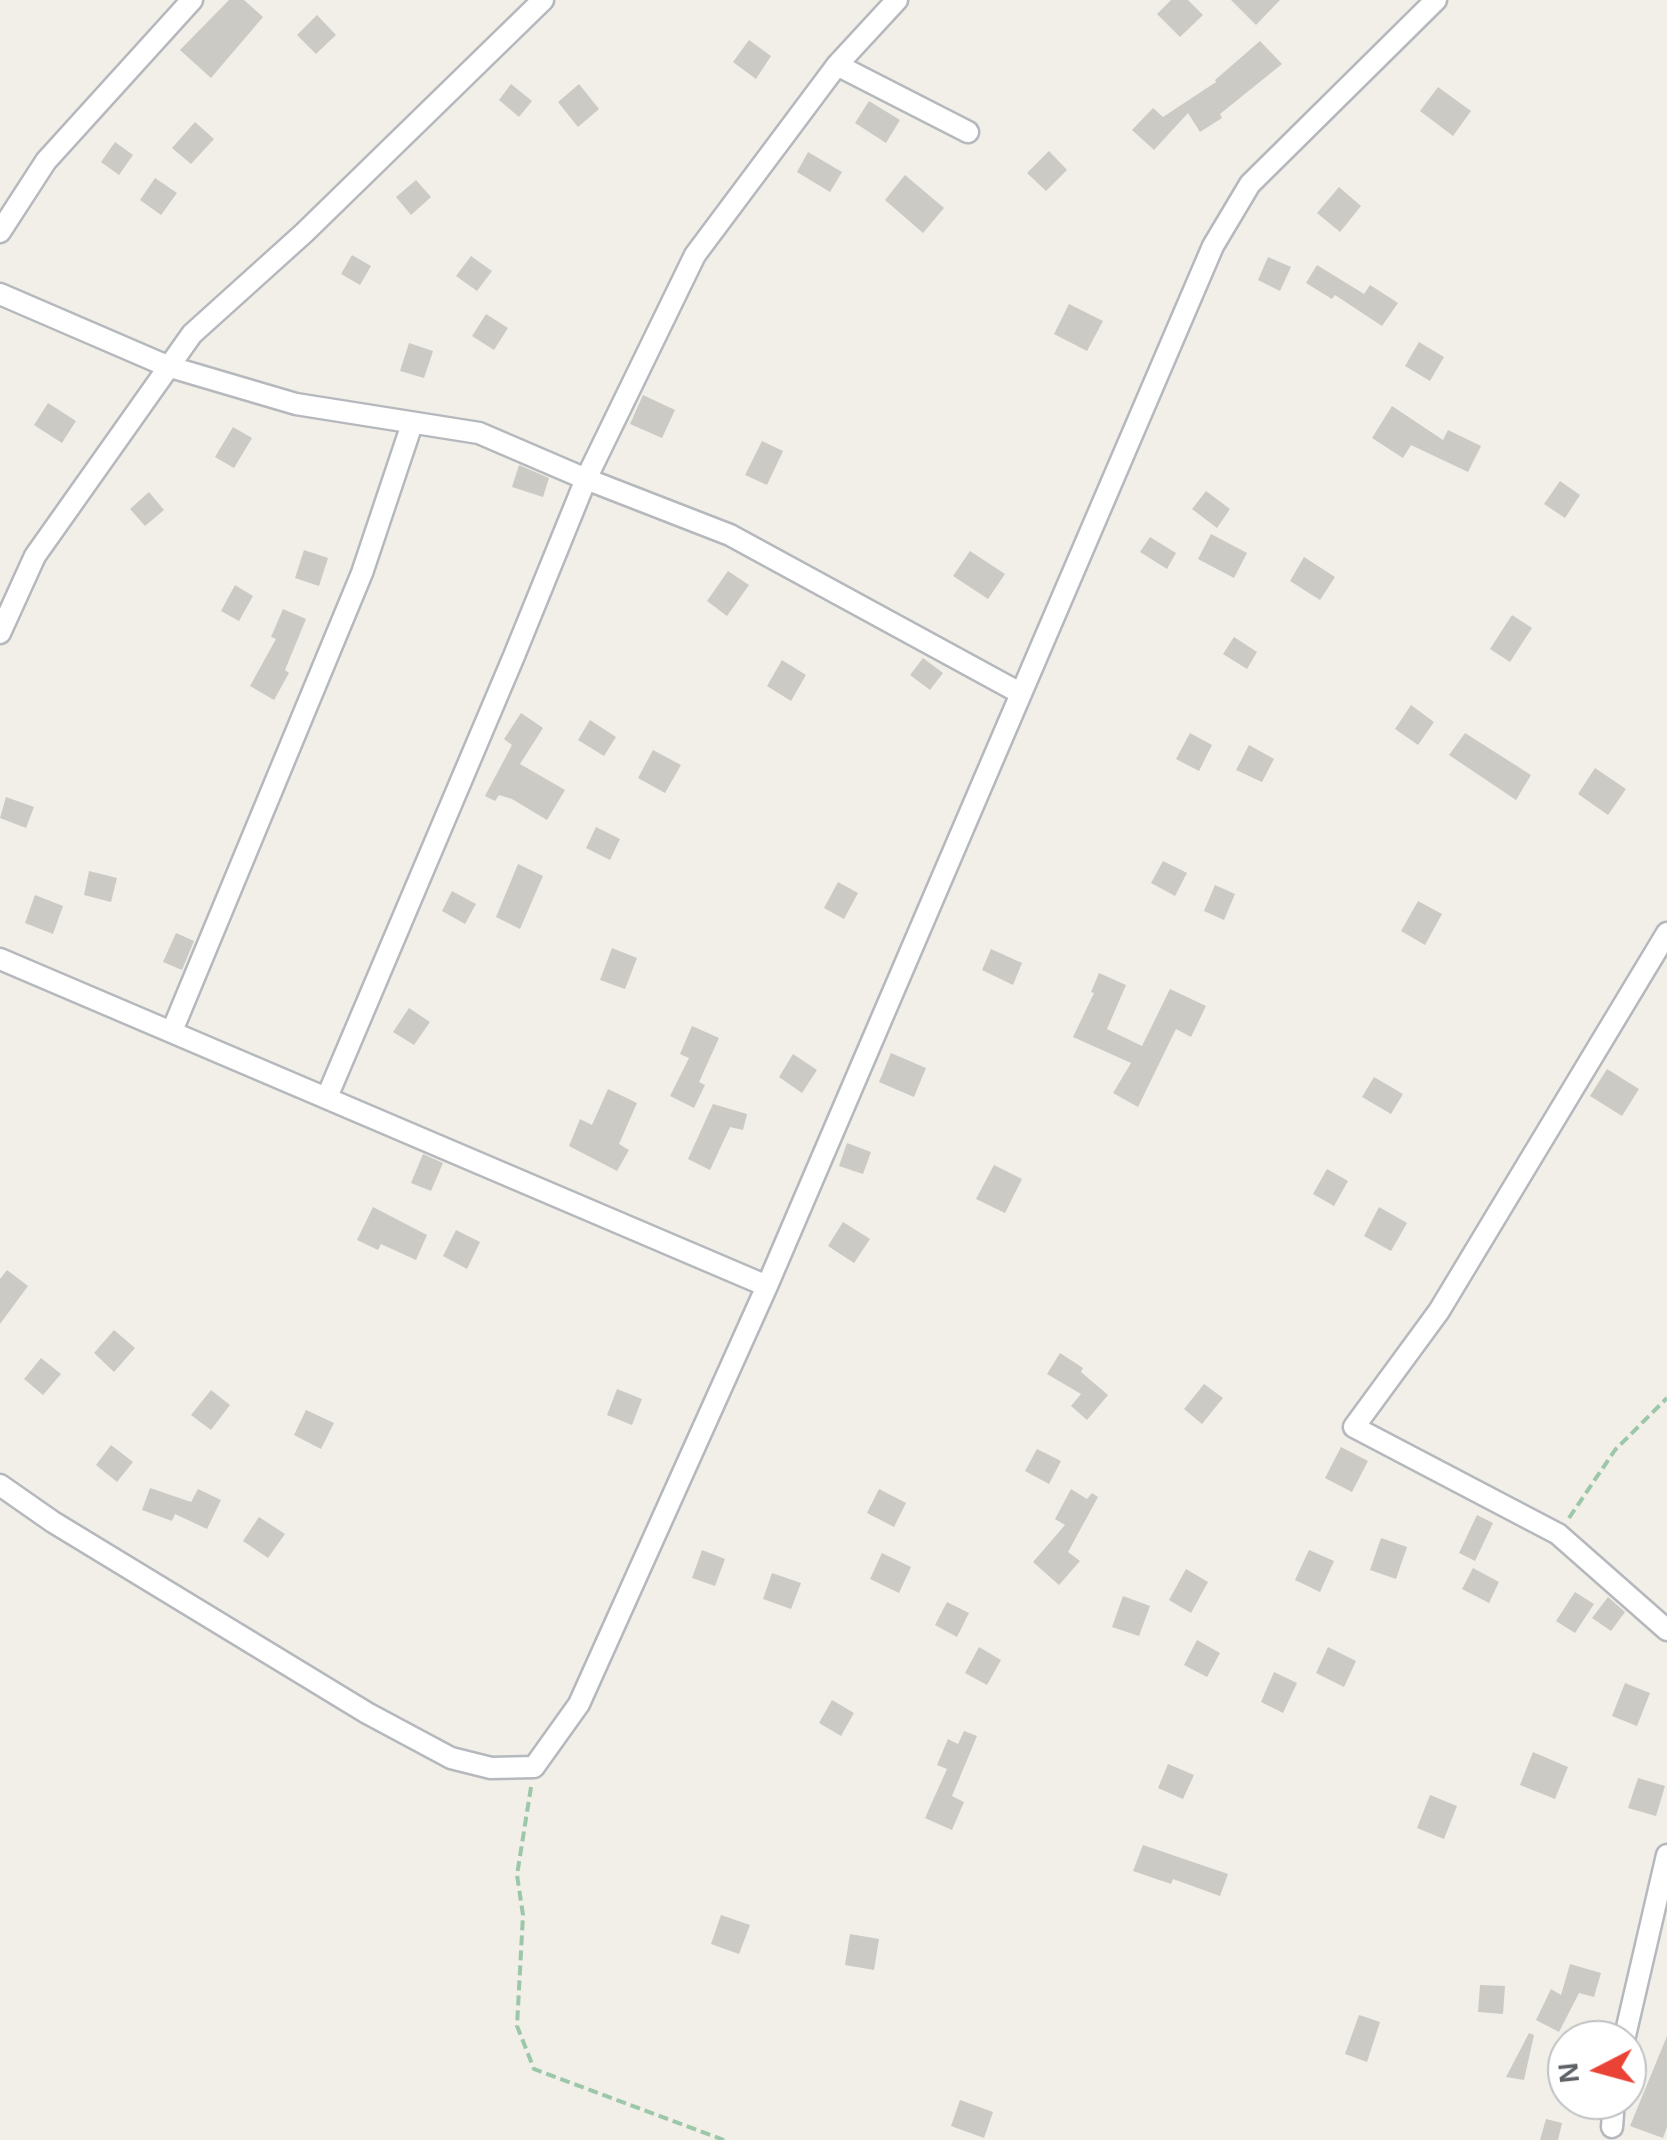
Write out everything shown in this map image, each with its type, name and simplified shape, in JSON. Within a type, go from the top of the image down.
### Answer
[{"type":"street","points":[[0,232],[46,160],[192,0]]},
{"type":"street","points":[[0,633],[35,556],[192,334],[304,233],[543,0]]},
{"type":"street","points":[[327,1097],[586,479],[694,255],[837,65],[897,0]]},
{"type":"street","points":[[0,1485],[218,1623],[451,1758],[491,1768],[534,1768],[579,1704],[767,1286],[1213,246],[1250,184],[1436,0]]},
{"type":"street","points":[[837,65],[968,132]]},
{"type":"street","points":[[0,294],[166,366],[296,404],[480,433],[730,535],[1020,693]]},
{"type":"street","points":[[172,1031],[362,573],[412,424]]},
{"type":"street","points":[[1667,933],[1439,1311],[1354,1427],[1558,1534],[1667,1630]]},
{"type":"street","points":[[0,959],[767,1286]]},
{"type":"street","points":[[1629,2020],[1664,1884],[1667,1855]]},
{"type":"street","points":[[1612,2128],[1613,2120]]},
{"type":"path","points":[[1558,1534],[1615,1450],[1667,1398]]},
{"type":"path","points":[[534,1768],[517,1874],[523,1915],[517,2026],[534,2069],[724,2140]]},
{"type":"building","points":[[229,0],[244,0],[263,17],[211,78],[180,50]]},
{"type":"building","points":[[1171,0],[1188,0],[1203,15],[1180,37],[1157,14]]},
{"type":"building","points":[[1231,0],[1280,0],[1256,25]]},
{"type":"building","points":[[317,15],[336,35],[316,54],[297,35]]},
{"type":"building","points":[[749,40],[771,56],[756,79],[733,62]]},
{"type":"building","points":[[1260,41],[1282,64],[1220,114],[1222,118],[1200,132],[1188,113],[1154,150],[1132,130],[1153,108],[1163,117],[1216,82]]},
{"type":"building","points":[[511,84],[532,101],[519,117],[499,100]]},
{"type":"building","points":[[579,84],[599,109],[578,127],[558,102]]},
{"type":"building","points":[[1438,87],[1471,111],[1453,136],[1420,111]]},
{"type":"building","points":[[869,101],[900,120],[886,143],[855,123]]},
{"type":"building","points":[[195,122],[214,139],[191,164],[172,148]]},
{"type":"building","points":[[115,142],[133,155],[119,175],[101,162]]},
{"type":"building","points":[[1049,151],[1067,170],[1046,191],[1027,173]]},
{"type":"building","points":[[808,152],[842,172],[830,192],[797,172]]},
{"type":"building","points":[[905,175],[944,208],[923,233],[885,200]]},
{"type":"building","points":[[155,178],[177,193],[161,215],[140,200]]},
{"type":"building","points":[[416,180],[431,197],[411,215],[396,197]]},
{"type":"building","points":[[1339,187],[1361,206],[1340,232],[1317,213]]},
{"type":"building","points":[[352,255],[371,266],[360,285],[341,274]]},
{"type":"building","points":[[471,256],[492,271],[477,291],[456,276]]},
{"type":"building","points":[[1268,257],[1291,267],[1280,291],[1258,280]]},
{"type":"building","points":[[1317,265],[1364,294],[1370,285],[1398,303],[1382,326],[1335,295],[1332,299],[1306,283]]},
{"type":"building","points":[[1069,304],[1103,321],[1087,351],[1054,334]]},
{"type":"building","points":[[486,314],[508,328],[494,350],[472,336]]},
{"type":"building","points":[[1419,342],[1444,357],[1430,381],[1405,366]]},
{"type":"building","points":[[409,343],[433,351],[424,378],[400,371]]},
{"type":"building","points":[[643,395],[675,410],[662,438],[630,424]]},
{"type":"building","points":[[48,403],[76,421],[62,443],[34,425]]},
{"type":"building","points":[[1392,406],[1443,440],[1448,430],[1481,446],[1468,472],[1411,445],[1403,458],[1372,438]]},
{"type":"building","points":[[233,427],[252,438],[234,468],[215,457]]},
{"type":"building","points":[[762,441],[783,451],[767,485],[745,475]]},
{"type":"building","points":[[519,465],[549,478],[543,497],[512,487]]},
{"type":"building","points":[[1560,481],[1580,495],[1565,518],[1544,504]]},
{"type":"building","points":[[1206,491],[1230,509],[1217,528],[1192,509]]},
{"type":"building","points":[[149,492],[164,510],[145,526],[130,509]]},
{"type":"building","points":[[1211,534],[1247,553],[1234,578],[1198,559]]},
{"type":"building","points":[[1150,537],[1176,553],[1167,569],[1140,552]]},
{"type":"building","points":[[304,550],[328,558],[319,586],[295,578]]},
{"type":"building","points":[[970,551],[1005,574],[988,599],[953,576]]},
{"type":"building","points":[[1304,557],[1335,577],[1320,600],[1290,581]]},
{"type":"building","points":[[728,571],[749,585],[727,616],[707,601]]},
{"type":"building","points":[[235,585],[253,596],[239,621],[221,611]]},
{"type":"building","points":[[283,609],[306,619],[285,670],[289,673],[274,700],[250,686],[276,639],[271,637]]},
{"type":"building","points":[[1512,615],[1532,628],[1510,662],[1490,649]]},
{"type":"building","points":[[1234,637],[1257,652],[1247,669],[1223,654]]},
{"type":"building","points":[[923,658],[943,673],[930,690],[910,675]]},
{"type":"building","points":[[782,660],[806,675],[791,701],[767,686]]},
{"type":"building","points":[[1411,705],[1434,722],[1418,745],[1395,729]]},
{"type":"building","points":[[521,713],[543,728],[520,764],[565,790],[547,820],[512,799],[499,795],[495,801],[485,796],[512,745],[504,739]]},
{"type":"building","points":[[590,720],[616,737],[604,756],[578,740]]},
{"type":"building","points":[[1190,733],[1212,745],[1199,771],[1176,759]]},
{"type":"building","points":[[1465,733],[1531,775],[1516,800],[1449,755]]},
{"type":"building","points":[[1249,745],[1274,759],[1262,782],[1236,770]]},
{"type":"building","points":[[653,750],[681,765],[665,793],[638,778]]},
{"type":"building","points":[[1595,768],[1626,789],[1608,815],[1578,794]]},
{"type":"building","points":[[6,797],[34,807],[26,828],[0,818]]},
{"type":"building","points":[[596,827],[620,839],[610,860],[586,848]]},
{"type":"building","points":[[1163,861],[1187,873],[1175,896],[1151,883]]},
{"type":"building","points":[[518,864],[543,876],[520,929],[496,917]]},
{"type":"building","points":[[89,871],[117,878],[111,902],[84,895]]},
{"type":"building","points":[[838,882],[858,893],[844,919],[824,908]]},
{"type":"building","points":[[1215,885],[1235,894],[1224,920],[1204,911]]},
{"type":"building","points":[[452,891],[476,904],[465,924],[442,911]]},
{"type":"building","points":[[35,895],[63,906],[53,934],[25,923]]},
{"type":"building","points":[[1418,901],[1442,914],[1425,945],[1401,931]]},
{"type":"building","points":[[176,933],[194,941],[182,970],[163,962]]},
{"type":"building","points":[[612,948],[637,958],[625,989],[600,980]]},
{"type":"building","points":[[991,949],[1022,963],[1013,985],[982,970]]},
{"type":"building","points":[[1099,973],[1126,985],[1107,1029],[1142,1046],[1170,989],[1206,1006],[1191,1037],[1176,1029],[1138,1107],[1113,1093],[1131,1063],[1073,1037]]},
{"type":"building","points":[[409,1008],[430,1022],[414,1045],[393,1032]]},
{"type":"building","points":[[692,1026],[719,1038],[699,1082],[705,1085],[694,1108],[670,1096],[689,1058],[680,1054]]},
{"type":"building","points":[[891,1053],[926,1068],[914,1097],[879,1082]]},
{"type":"building","points":[[793,1054],[817,1070],[802,1093],[779,1077]]},
{"type":"building","points":[[1607,1069],[1639,1089],[1622,1116],[1590,1096]]},
{"type":"building","points":[[1374,1077],[1403,1094],[1391,1114],[1362,1097]]},
{"type":"building","points":[[608,1089],[637,1103],[619,1144],[629,1150],[617,1171],[569,1146],[580,1119],[592,1125]]},
{"type":"building","points":[[713,1104],[747,1114],[743,1130],[730,1127],[710,1170],[688,1159]]},
{"type":"building","points":[[847,1143],[871,1152],[863,1174],[839,1166]]},
{"type":"building","points":[[423,1154],[443,1163],[431,1191],[411,1183]]},
{"type":"building","points":[[994,1165],[1022,1179],[1005,1213],[976,1199]]},
{"type":"building","points":[[1327,1169],[1348,1181],[1334,1206],[1313,1194]]},
{"type":"building","points":[[373,1207],[427,1235],[416,1260],[381,1244],[378,1250],[357,1240]]},
{"type":"building","points":[[1379,1207],[1407,1223],[1391,1251],[1364,1236]]},
{"type":"building","points":[[843,1222],[870,1239],[854,1263],[828,1246]]},
{"type":"building","points":[[456,1230],[480,1242],[467,1269],[443,1256]]},
{"type":"building","points":[[7,1270],[28,1286],[0,1324],[0,1279]]},
{"type":"building","points":[[114,1330],[135,1348],[114,1372],[94,1353]]},
{"type":"building","points":[[1060,1353],[1083,1368],[1081,1372],[1108,1395],[1087,1420],[1071,1406],[1081,1394],[1047,1374]]},
{"type":"building","points":[[41,1358],[61,1374],[43,1395],[24,1379]]},
{"type":"building","points":[[1204,1384],[1223,1398],[1202,1424],[1184,1409]]},
{"type":"building","points":[[617,1389],[642,1399],[632,1425],[607,1415]]},
{"type":"building","points":[[211,1390],[230,1405],[211,1430],[191,1415]]},
{"type":"building","points":[[306,1410],[334,1423],[321,1449],[294,1435]]},
{"type":"building","points":[[111,1445],[133,1462],[117,1482],[96,1465]]},
{"type":"building","points":[[1341,1447],[1368,1461],[1352,1492],[1325,1478]]},
{"type":"building","points":[[1037,1449],[1061,1461],[1049,1484],[1025,1471]]},
{"type":"building","points":[[150,1488],[191,1502],[198,1489],[221,1500],[207,1529],[175,1514],[172,1521],[142,1510]]},
{"type":"building","points":[[879,1489],[906,1503],[894,1527],[867,1513]]},
{"type":"building","points":[[1071,1489],[1087,1499],[1092,1493],[1098,1497],[1068,1552],[1080,1561],[1059,1585],[1033,1562],[1065,1525],[1055,1519]]},
{"type":"building","points":[[1477,1515],[1493,1523],[1475,1561],[1459,1553]]},
{"type":"building","points":[[259,1517],[285,1534],[268,1558],[243,1541]]},
{"type":"building","points":[[1381,1538],[1407,1547],[1396,1579],[1370,1570]]},
{"type":"building","points":[[702,1550],[725,1559],[715,1586],[692,1578]]},
{"type":"building","points":[[1309,1550],[1334,1561],[1320,1592],[1295,1580]]},
{"type":"building","points":[[882,1553],[911,1567],[899,1593],[870,1579]]},
{"type":"building","points":[[1473,1568],[1499,1582],[1489,1603],[1462,1589]]},
{"type":"building","points":[[1186,1569],[1208,1582],[1191,1613],[1169,1600]]},
{"type":"building","points":[[772,1573],[801,1583],[791,1609],[763,1599]]},
{"type":"building","points":[[1575,1592],[1594,1604],[1575,1633],[1556,1621]]},
{"type":"building","points":[[1123,1596],[1150,1606],[1139,1636],[1112,1627]]},
{"type":"building","points":[[1608,1597],[1625,1612],[1611,1631],[1592,1618]]},
{"type":"building","points":[[947,1602],[969,1613],[957,1637],[935,1625]]},
{"type":"building","points":[[1197,1640],[1220,1653],[1207,1677],[1184,1665]]},
{"type":"building","points":[[979,1647],[1001,1660],[987,1685],[965,1673]]},
{"type":"building","points":[[1328,1647],[1356,1661],[1344,1687],[1316,1673]]},
{"type":"building","points":[[1274,1672],[1297,1683],[1283,1713],[1261,1702]]},
{"type":"building","points":[[1625,1683],[1650,1693],[1637,1726],[1612,1716]]},
{"type":"building","points":[[832,1700],[854,1713],[841,1736],[819,1723]]},
{"type":"building","points":[[964,1731],[977,1736],[952,1796],[964,1802],[952,1830],[925,1818],[947,1769],[937,1765],[948,1739],[958,1744]]},
{"type":"building","points":[[1533,1752],[1568,1767],[1555,1799],[1520,1785]]},
{"type":"building","points":[[1168,1764],[1194,1775],[1183,1799],[1158,1788]]},
{"type":"building","points":[[1638,1778],[1665,1786],[1656,1816],[1628,1808]]},
{"type":"building","points":[[1430,1795],[1457,1806],[1444,1839],[1417,1828]]},
{"type":"building","points":[[1143,1845],[1228,1874],[1220,1896],[1173,1879],[1171,1884],[1133,1871]]},
{"type":"building","points":[[721,1915],[750,1925],[739,1954],[711,1944]]},
{"type":"building","points":[[850,1934],[879,1939],[874,1970],[845,1965]]},
{"type":"building","points":[[1570,1964],[1601,1973],[1594,1997],[1579,1993],[1565,2020],[1547,2020],[1547,2026],[1536,2020],[1551,1989],[1561,1995]]},
{"type":"building","points":[[1480,1985],[1505,1986],[1503,2014],[1478,2012]]},
{"type":"building","points":[[1359,2015],[1380,2022],[1367,2062],[1345,2054]]},
{"type":"building","points":[[1529,2033],[1534,2035],[1524,2080],[1506,2077]]},
{"type":"building","points":[[1667,2036],[1667,2127],[1663,2138],[1630,2126],[1632,2120],[1647,2120],[1647,2085]]},
{"type":"building","points":[[960,2100],[993,2112],[984,2138],[951,2126]]},
{"type":"building","points":[[1546,2119],[1562,2123],[1558,2140],[1540,2140]]}]
